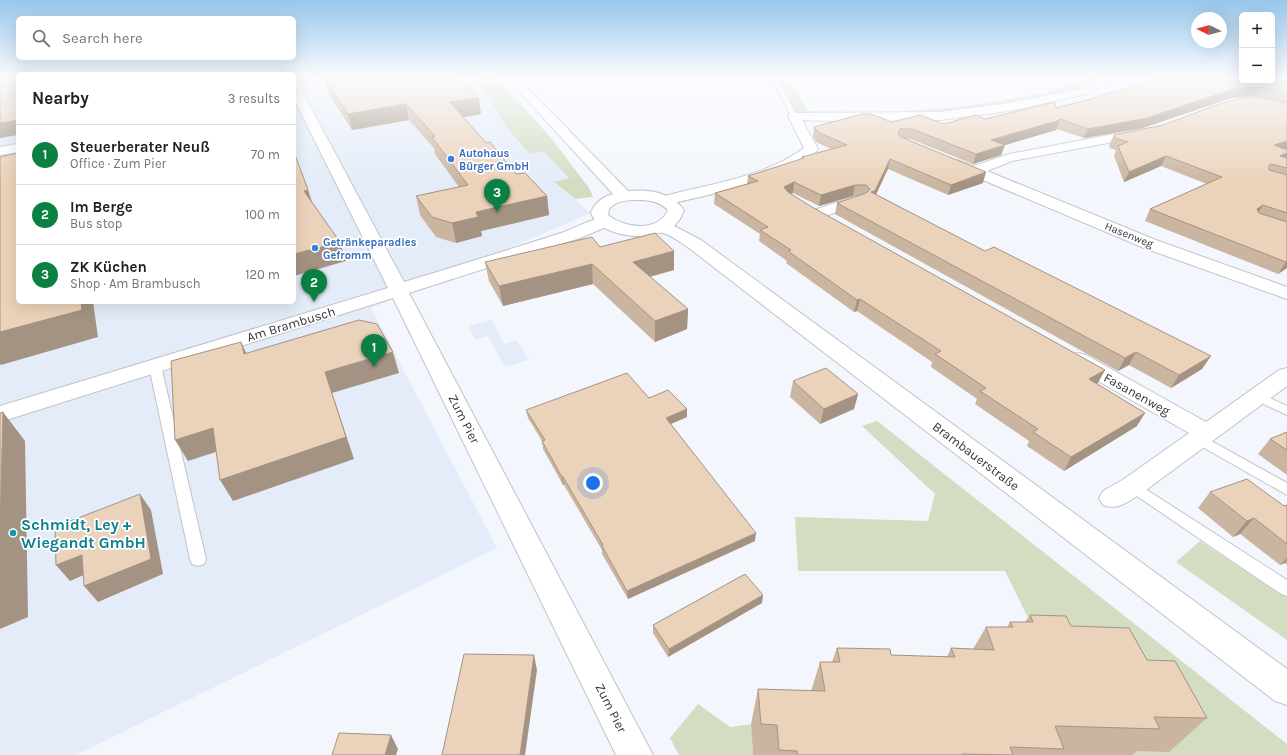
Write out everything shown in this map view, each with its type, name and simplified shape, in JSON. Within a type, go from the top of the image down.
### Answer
[{"type":"street","name":"Zum Pier","points":[[305,112],[523,533],[635,755]]},
{"type":"street","points":[[544,112],[624,196]]},
{"type":"street","points":[[666,200],[756,176],[801,158],[811,149],[794,116],[860,118],[940,116],[969,112]]},
{"type":"street","points":[[974,171],[1009,158],[1117,139],[1154,130]]},
{"type":"street","points":[[0,151],[16,148]]},
{"type":"street","name":"Hasenweg","points":[[946,160],[1150,244],[1287,293]]},
{"type":"street","points":[[642,195],[666,200],[673,205],[676,210],[675,216],[671,222],[662,226],[642,230],[616,228],[604,222],[600,217],[599,212],[601,206],[606,202],[624,196],[642,195]]},
{"type":"street","points":[[838,225],[811,210],[858,200]]},
{"type":"street","name":"Am Brambusch","points":[[0,414],[398,290],[574,234],[604,222]]},
{"type":"street","name":"Brambauerstraße","points":[[662,226],[695,244],[1287,689]]},
{"type":"street","name":"Fasanenweg","points":[[1062,352],[1201,435]]},
{"type":"street","points":[[1112,498],[1133,486],[1201,435],[1287,375]]},
{"type":"lane","points":[[792,112],[794,116]]},
{"type":"lane","points":[[155,366],[198,558]]},
{"type":"lane","points":[[1257,396],[1287,411]]},
{"type":"lane","points":[[1201,435],[1287,490]]},
{"type":"lane","points":[[1133,486],[1287,589]]},
{"type":"shaded area","points":[[0,112],[16,112],[16,304],[296,304],[296,112],[497,112],[511,133],[530,154],[543,151],[569,178],[554,183],[591,213],[371,308],[497,548],[76,755],[0,755]]},
{"type":"shaded area","points":[[492,320],[504,344],[517,340],[529,360],[505,367],[488,336],[475,339],[469,326]]},
{"type":"green space","points":[[497,112],[528,112],[551,138],[589,188],[593,197],[575,199],[554,182],[569,178],[543,151],[530,154],[511,133]]},
{"type":"green space","points":[[798,112],[947,112],[935,114],[805,115]]},
{"type":"green space","points":[[877,421],[1287,744],[1287,755],[1122,755],[1029,620],[1005,571],[798,571],[795,517],[928,521],[935,494],[862,426]]},
{"type":"green space","points":[[1200,541],[1287,598],[1287,640],[1176,562]]},
{"type":"green space","points":[[698,704],[730,727],[751,724],[753,755],[679,755],[670,738]]},
{"type":"building","points":[[0,112],[16,112],[16,120],[0,123]]},
{"type":"building","points":[[347,112],[358,112],[348,114]]},
{"type":"building","points":[[413,112],[459,112],[486,143],[490,142],[516,174],[525,173],[547,196],[476,212],[478,217],[452,223],[432,217],[416,196],[468,185],[432,137],[435,136]]},
{"type":"building","points":[[1013,112],[1164,112],[1147,118],[1088,129],[1060,119],[991,140],[1005,145],[976,154],[912,129],[900,129],[898,134],[901,137],[986,172],[951,185],[890,159],[875,191],[871,192],[985,251],[994,247],[1211,356],[1179,375],[1136,352],[1125,358],[837,203],[866,193],[870,189],[866,185],[855,185],[821,195],[794,182],[784,187],[788,192],[812,207],[1105,370],[1089,379],[1145,413],[1071,457],[1033,432],[1038,429],[980,391],[986,388],[935,354],[941,351],[860,299],[857,300],[788,251],[791,250],[760,230],[768,227],[715,193],[758,181],[748,176],[804,158],[802,157],[847,145],[818,132],[814,127],[862,114],[871,114],[892,122],[920,115],[944,124],[976,115],[985,119]]},
{"type":"building","points":[[1197,112],[1287,112],[1287,141],[1274,145],[1287,150],[1287,153],[1280,156],[1287,158],[1287,168],[1271,164],[1269,165],[1269,170],[1287,175],[1287,213],[1263,205],[1257,209],[1259,213],[1287,222],[1286,262],[1150,209],[1222,177],[1166,156],[1129,172],[1118,146],[1128,142],[1115,138],[1114,135],[1163,125]]},
{"type":"building","points":[[16,153],[16,304],[81,304],[82,310],[0,332],[0,157]]},
{"type":"building","points":[[296,157],[308,190],[304,191],[340,242],[296,253]]},
{"type":"building","points":[[655,233],[674,251],[633,262],[688,309],[655,321],[592,264],[499,286],[485,262],[592,237],[600,247]]},
{"type":"building","points":[[359,320],[377,324],[393,352],[325,372],[346,437],[220,480],[213,428],[175,440],[171,361],[241,342],[244,354]]},
{"type":"building","points":[[826,368],[858,394],[824,409],[793,381]]},
{"type":"building","points":[[627,373],[649,398],[668,390],[687,409],[666,418],[756,533],[627,591],[602,546],[603,545],[542,441],[545,440],[526,410]]},
{"type":"building","points":[[3,412],[0,532],[0,413]]},
{"type":"building","points":[[1287,432],[1287,450],[1270,439]]},
{"type":"building","points":[[1247,479],[1284,506],[1287,505],[1287,544],[1254,518],[1247,521],[1210,492]]},
{"type":"building","points":[[140,494],[151,559],[84,586],[82,555],[56,565],[55,527]]},
{"type":"building","points":[[745,574],[763,595],[669,649],[653,625]]},
{"type":"building","points":[[1030,615],[1066,616],[1071,626],[1129,628],[1147,660],[1175,661],[1207,718],[1154,717],[1160,729],[1055,726],[1064,749],[1010,747],[1013,755],[798,755],[797,751],[779,750],[777,725],[761,724],[758,689],[825,691],[820,662],[840,662],[837,648],[890,649],[891,655],[955,657],[951,648],[994,650],[986,627],[1013,627],[1010,622],[1033,622]]},
{"type":"building","points":[[464,654],[534,655],[520,755],[442,755]]},
{"type":"building","points":[[339,733],[391,735],[385,755],[332,755]]},
{"type":"place","name":"Autohaus Bürger GmbH","points":[[451,159]]},
{"type":"place","name":"ZK Küchen","points":[[497,212]]},
{"type":"place","name":"Getränkeparadies Gefromm","points":[[315,248]]},
{"type":"place","name":"Im Berge","points":[[314,302]]},
{"type":"place","name":"Steuerberater Neuß","points":[[374,367]]},
{"type":"place","name":"Schmidt, Ley + Wiegandt GmbH","points":[[13,533]]}]
